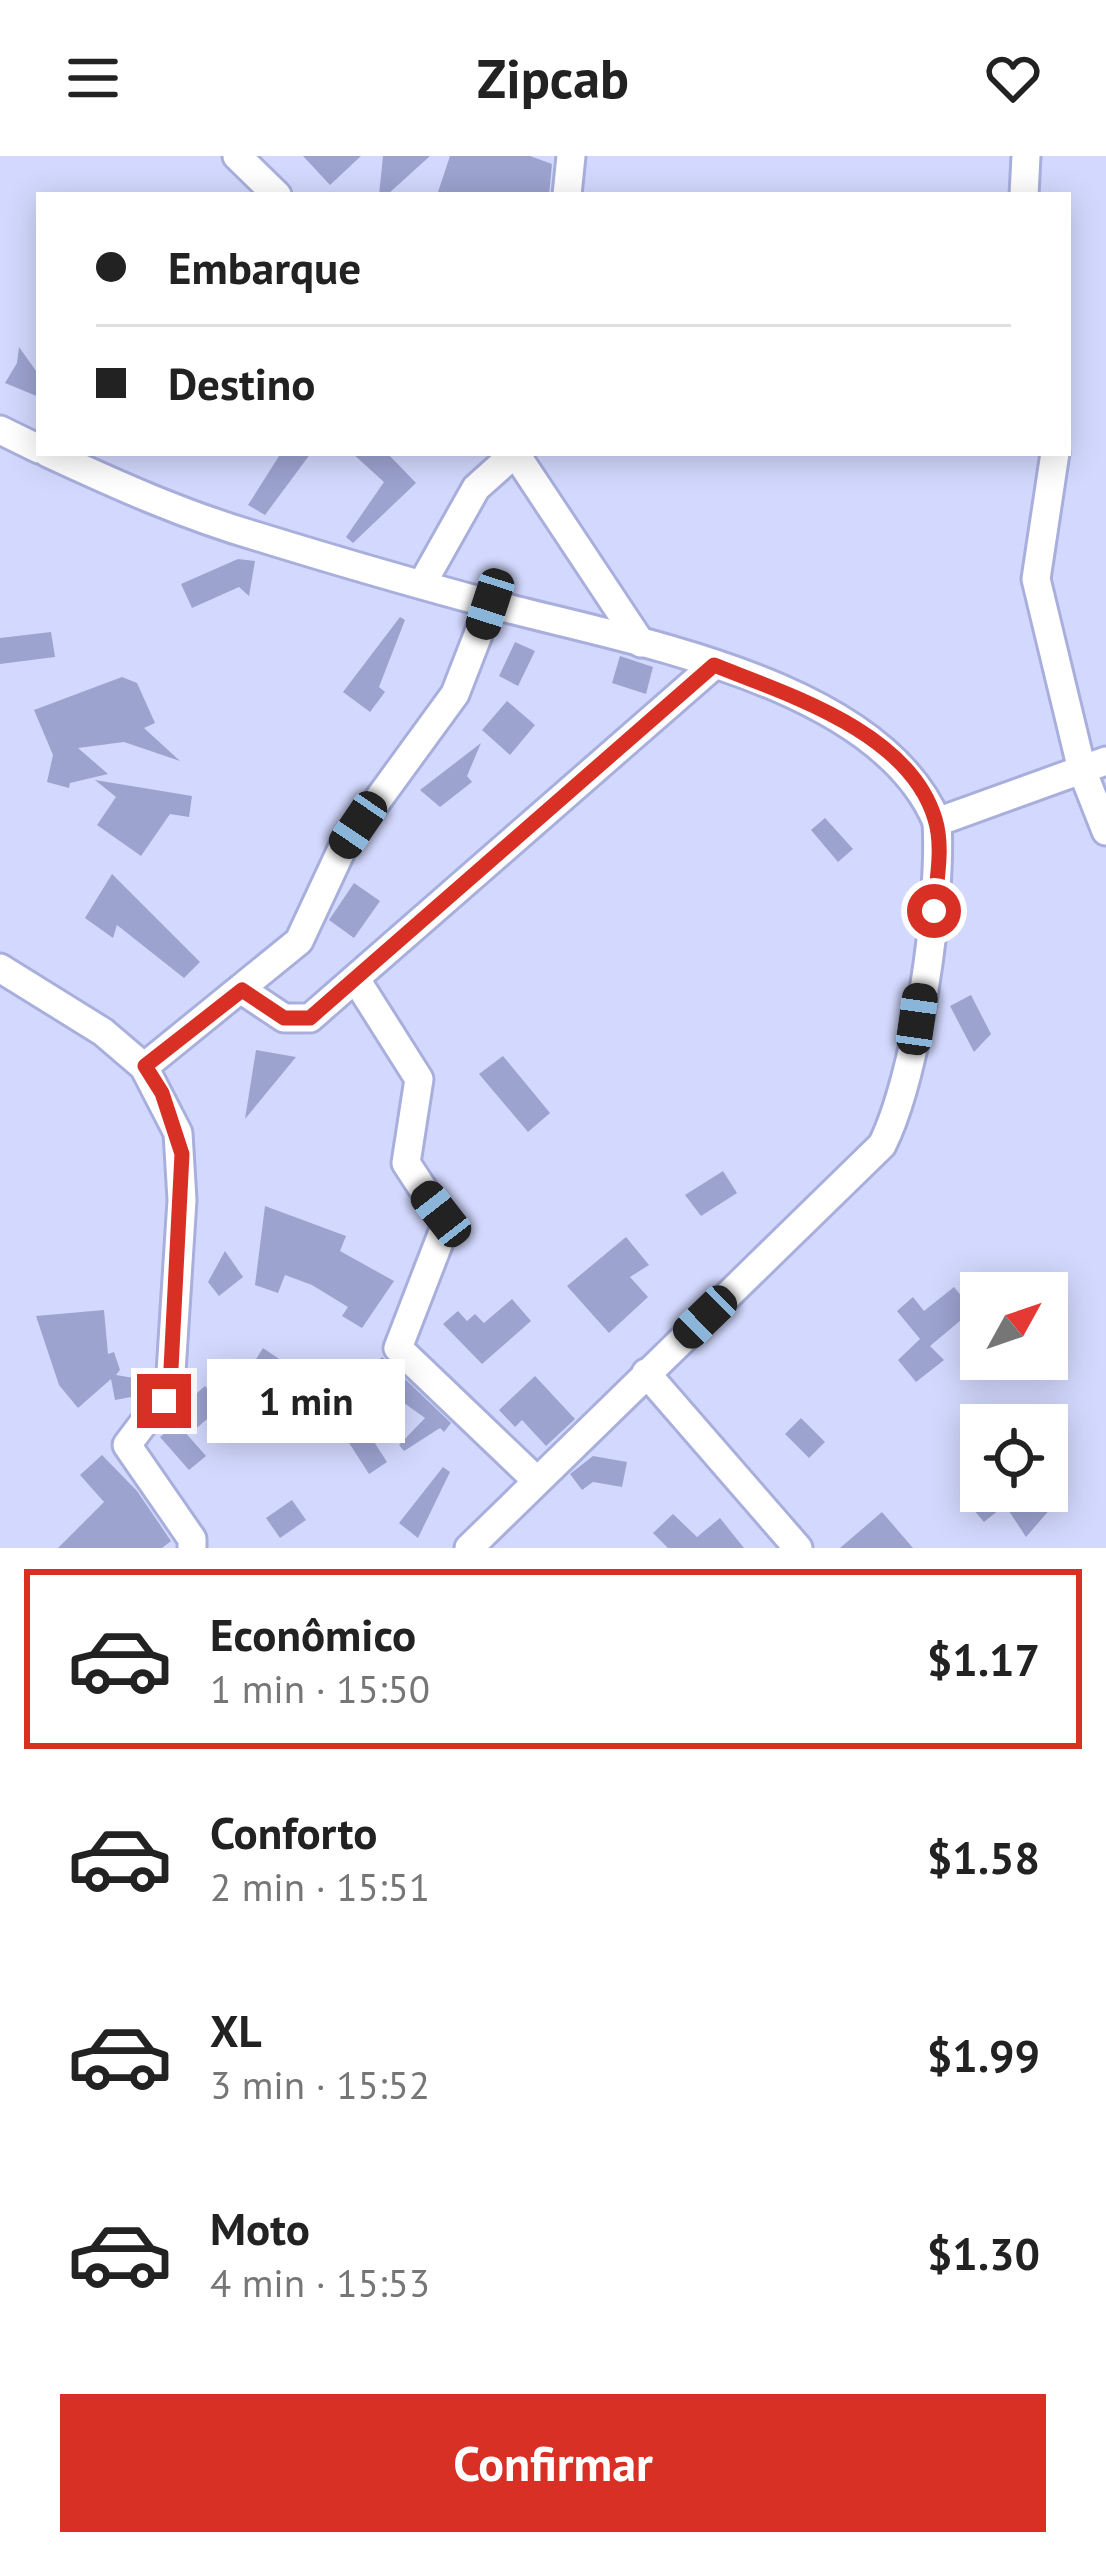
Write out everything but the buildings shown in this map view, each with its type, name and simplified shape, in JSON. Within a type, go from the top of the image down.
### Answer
[{"type":"street","points":[[238,156],[274,192]]},
{"type":"street","points":[[567,192],[571,156]]},
{"type":"street","points":[[1024,192],[1026,156]]},
{"type":"street","points":[[0,430],[36,447]]},
{"type":"street","points":[[54,456],[124,489],[253,536],[641,643],[714,665],[799,699],[866,738],[904,767],[937,822],[934,911],[908,1075],[882,1145],[469,1548]]},
{"type":"street","points":[[422,584],[476,488],[512,456]]},
{"type":"street","points":[[517,456],[641,643]]},
{"type":"street","points":[[1055,456],[1036,579],[1094,766],[1106,831]]},
{"type":"street","points":[[145,1066],[299,941],[342,849],[455,694],[490,604]]},
{"type":"street","points":[[242,990],[284,1018],[298,1021],[357,981],[714,665]]},
{"type":"street","points":[[937,822],[1094,766]]},
{"type":"street","points":[[0,968],[103,1032],[145,1066],[178,1132],[182,1200],[170,1388],[129,1438],[127,1451],[192,1539],[192,1548]]},
{"type":"street","points":[[357,981],[418,1079],[406,1163],[446,1224],[398,1348],[536,1480]]},
{"type":"street","points":[[646,1373],[798,1548]]},
{"type":"route","points":[[164,1401],[170,1388],[182,1154],[162,1093],[145,1066],[242,990],[284,1018],[310,1018],[714,665],[799,699],[866,738],[904,767],[924,792],[937,822],[934,911]]}]
